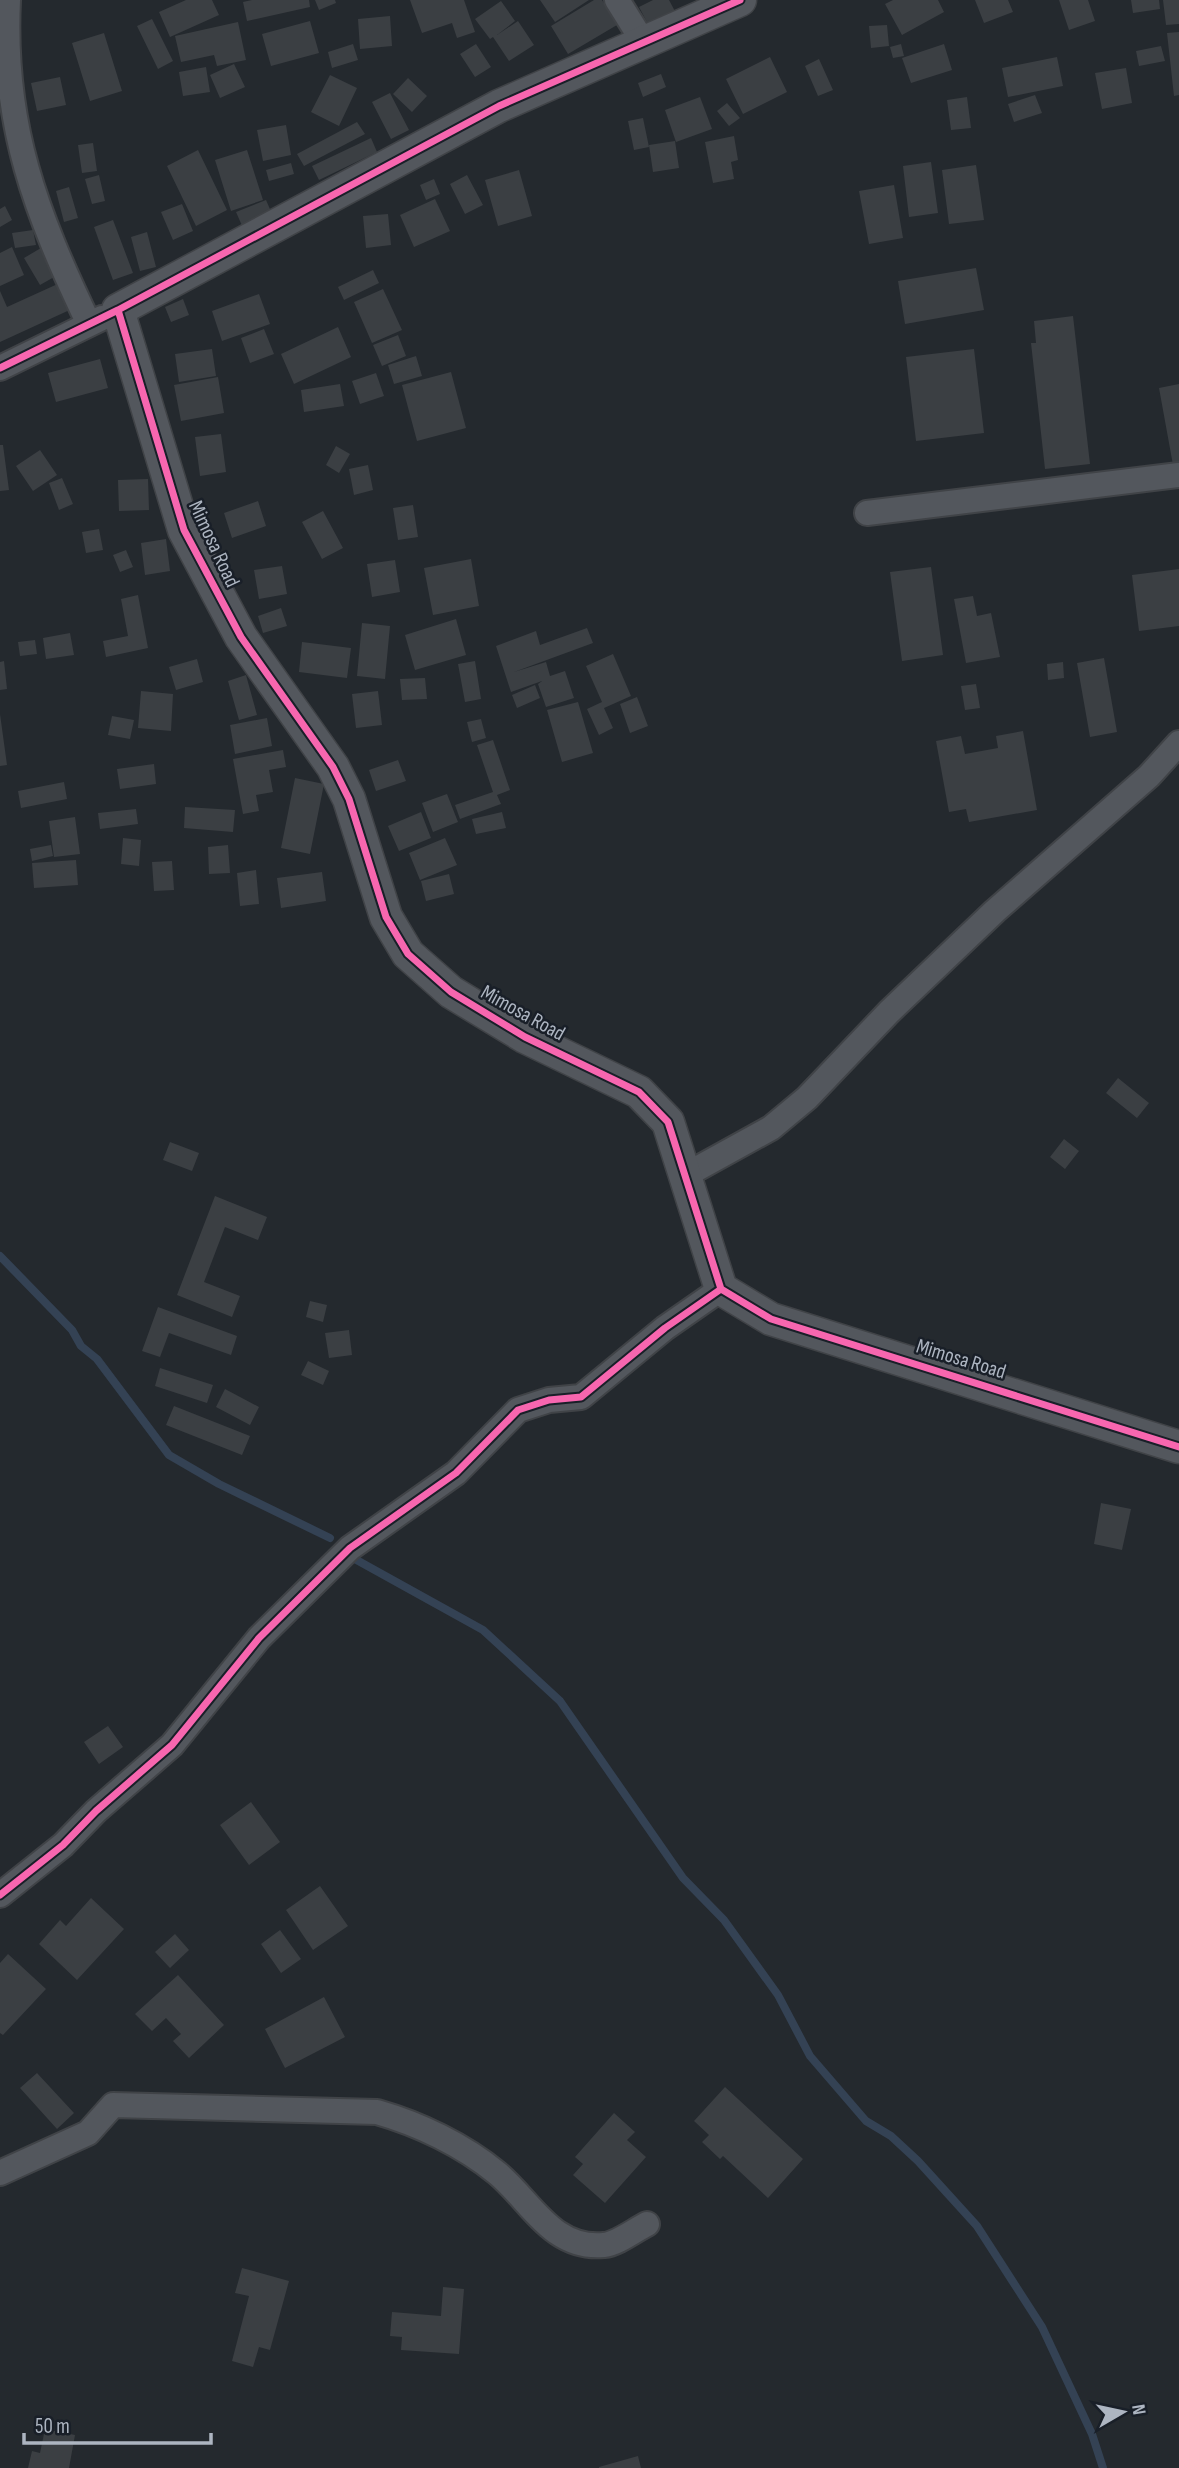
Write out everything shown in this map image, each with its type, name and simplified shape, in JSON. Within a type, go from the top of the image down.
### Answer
[{"type":"street","points":[[8,0],[9,82],[20,149],[48,234],[89,324]]},
{"type":"street","points":[[617,0],[642,40]]},
{"type":"street","points":[[0,368],[118,310],[499,106],[642,40],[740,0]]},
{"type":"street","name":"Mimosa Road","points":[[118,310],[184,530],[241,636],[333,767],[349,799],[386,918],[408,954],[451,992],[525,1037],[639,1092],[668,1122],[684,1176],[700,1215],[721,1289],[771,1320],[1179,1447]]},
{"type":"street","points":[[867,513],[1179,475]]},
{"type":"street","points":[[684,1176],[771,1128],[807,1098],[936,967],[1149,776],[1179,743]]},
{"type":"street","points":[[0,1895],[63,1845],[96,1811],[172,1745],[259,1638],[350,1548],[456,1473],[482,1450],[518,1410],[548,1400],[581,1397],[665,1328],[721,1289]]},
{"type":"street","points":[[0,2173],[88,2133],[113,2105],[377,2112],[412,2123],[482,2162],[514,2190],[550,2229],[571,2241],[606,2245],[648,2224]]},
{"type":"building","points":[[186,0],[212,0],[219,15],[170,37],[159,12]]},
{"type":"building","points":[[309,0],[310,7],[247,21],[243,2]]},
{"type":"building","points":[[315,0],[335,0],[336,3],[319,10]]},
{"type":"building","points":[[410,0],[464,0],[475,32],[457,38],[452,23],[422,33]]},
{"type":"building","points":[[540,0],[589,0],[555,22]]},
{"type":"building","points":[[594,0],[602,0],[617,25],[568,54],[551,26]]},
{"type":"building","points":[[653,0],[669,0],[677,15],[650,28],[639,7]]},
{"type":"building","points":[[893,0],[938,0],[944,12],[902,35],[885,4]]},
{"type":"building","points":[[975,0],[1008,0],[1013,12],[984,23]]},
{"type":"building","points":[[1059,0],[1088,0],[1095,21],[1069,30]]},
{"type":"building","points":[[1131,0],[1159,0],[1160,9],[1133,13]]},
{"type":"building","points":[[1163,0],[1179,0],[1179,24],[1166,25]]},
{"type":"building","points":[[501,1],[515,21],[497,35],[518,21],[534,45],[509,61],[493,37],[490,39],[475,19]]},
{"type":"building","points":[[390,16],[392,46],[360,49],[358,19]]},
{"type":"building","points":[[152,19],[173,61],[158,69],[137,26]]},
{"type":"building","points":[[310,21],[319,53],[271,66],[262,34]]},
{"type":"building","points":[[238,22],[246,60],[217,66],[214,55],[181,62],[175,36]]},
{"type":"building","points":[[887,25],[889,46],[871,48],[869,26]]},
{"type":"building","points":[[1179,32],[1179,95],[1174,96],[1167,33]]},
{"type":"building","points":[[104,33],[122,91],[90,101],[72,43]]},
{"type":"building","points":[[353,44],[358,60],[332,68],[328,52]]},
{"type":"building","points":[[476,44],[491,67],[475,77],[460,54]]},
{"type":"building","points":[[901,44],[904,56],[893,58],[890,47]]},
{"type":"building","points":[[944,44],[952,70],[911,83],[902,58]]},
{"type":"building","points":[[1161,46],[1165,61],[1139,66],[1136,51]]},
{"type":"building","points":[[770,57],[787,92],[743,114],[726,79]]},
{"type":"building","points":[[1057,57],[1063,86],[1008,97],[1002,68]]},
{"type":"building","points":[[819,59],[833,90],[818,96],[805,66]]},
{"type":"building","points":[[234,64],[245,87],[220,98],[210,75]]},
{"type":"building","points":[[206,67],[210,92],[183,96],[179,72]]},
{"type":"building","points":[[1126,68],[1132,103],[1102,109],[1095,73]]},
{"type":"building","points":[[661,74],[666,87],[643,97],[638,83]]},
{"type":"building","points":[[330,75],[357,88],[339,126],[311,112]]},
{"type":"building","points":[[60,77],[66,105],[37,111],[31,83]]},
{"type":"building","points":[[408,78],[427,96],[412,112],[393,94]]},
{"type":"building","points":[[390,93],[409,130],[391,139],[372,102]]},
{"type":"building","points":[[1035,95],[1042,113],[1014,122],[1008,104]]},
{"type":"building","points":[[700,97],[712,129],[676,142],[665,110]]},
{"type":"building","points":[[967,97],[971,128],[951,130],[947,100]]},
{"type":"building","points":[[727,103],[740,118],[729,126],[717,111]]},
{"type":"building","points":[[643,118],[649,147],[634,150],[628,121]]},
{"type":"building","points":[[357,122],[365,134],[304,166],[297,154]]},
{"type":"building","points":[[286,125],[291,155],[263,161],[257,130]]},
{"type":"building","points":[[734,136],[738,160],[731,162],[734,179],[713,183],[705,142]]},
{"type":"building","points":[[371,138],[377,152],[319,180],[312,166]]},
{"type":"building","points":[[675,141],[679,168],[653,172],[649,145]]},
{"type":"building","points":[[93,143],[97,171],[82,173],[78,145]]},
{"type":"building","points":[[198,150],[227,210],[196,226],[167,166]]},
{"type":"building","points":[[247,150],[263,200],[231,211],[215,160]]},
{"type":"building","points":[[931,162],[938,213],[909,217],[903,166]]},
{"type":"building","points":[[291,163],[294,174],[269,181],[266,170]]},
{"type":"building","points":[[976,165],[984,220],[949,224],[942,170]]},
{"type":"building","points":[[519,170],[532,216],[498,226],[485,180]]},
{"type":"building","points":[[99,175],[105,201],[92,204],[85,179]]},
{"type":"building","points":[[467,175],[483,205],[465,214],[450,184]]},
{"type":"building","points":[[434,179],[440,194],[426,200],[420,185]]},
{"type":"building","points":[[894,185],[903,238],[869,244],[859,191]]},
{"type":"building","points":[[69,187],[78,218],[64,222],[56,191]]},
{"type":"building","points":[[435,199],[450,231],[414,247],[400,215]]},
{"type":"building","points":[[266,200],[273,216],[243,228],[236,212]]},
{"type":"building","points":[[182,204],[193,231],[173,240],[161,212]]},
{"type":"building","points":[[5,206],[12,220],[0,227],[0,209]]},
{"type":"building","points":[[388,214],[391,245],[366,248],[363,216]]},
{"type":"building","points":[[113,220],[133,273],[113,280],[94,227]]},
{"type":"building","points":[[33,230],[36,245],[15,248],[12,233]]},
{"type":"building","points":[[147,232],[156,267],[140,271],[131,237]]},
{"type":"building","points":[[46,245],[63,272],[40,285],[24,258]]},
{"type":"building","points":[[12,247],[24,275],[0,286],[0,253]]},
{"type":"building","points":[[976,268],[984,310],[905,324],[898,281]]},
{"type":"building","points":[[373,270],[379,283],[344,300],[338,287]]},
{"type":"building","points":[[62,282],[74,308],[0,342],[0,291],[7,307]]},
{"type":"building","points":[[383,289],[402,330],[372,343],[354,302]]},
{"type":"building","points":[[259,294],[270,324],[222,341],[212,311]]},
{"type":"building","points":[[183,299],[189,315],[171,322],[165,307]]},
{"type":"building","points":[[1073,316],[1090,464],[1045,469],[1031,343],[1036,343],[1034,321]]},
{"type":"building","points":[[338,327],[351,357],[294,384],[281,354]]},
{"type":"building","points":[[264,329],[274,354],[250,363],[241,338]]},
{"type":"building","points":[[398,335],[406,356],[382,366],[373,345]]},
{"type":"building","points":[[212,349],[216,376],[179,382],[175,354]]},
{"type":"building","points":[[974,349],[984,433],[916,441],[906,357]]},
{"type":"building","points":[[416,356],[422,376],[394,384],[388,365]]},
{"type":"building","points":[[100,359],[108,388],[56,402],[48,373]]},
{"type":"building","points":[[451,372],[466,428],[417,441],[402,385]]},
{"type":"building","points":[[376,373],[384,396],[360,404],[352,381]]},
{"type":"building","points":[[218,377],[224,413],[181,421],[174,385]]},
{"type":"building","points":[[340,384],[344,406],[304,412],[301,390]]},
{"type":"building","points":[[1179,384],[1179,464],[1173,465],[1159,388]]},
{"type":"building","points":[[221,434],[226,472],[200,476],[195,437]]},
{"type":"building","points":[[0,445],[3,445],[9,490],[0,491]]},
{"type":"building","points":[[336,446],[350,454],[339,473],[326,465]]},
{"type":"building","points":[[40,450],[57,475],[33,491],[16,466]]},
{"type":"building","points":[[368,465],[373,490],[354,495],[349,469]]},
{"type":"building","points":[[62,478],[73,504],[59,510],[49,483]]},
{"type":"building","points":[[148,479],[149,510],[119,511],[118,480]]},
{"type":"building","points":[[258,501],[266,526],[232,538],[224,513]]},
{"type":"building","points":[[413,505],[418,537],[398,540],[393,508]]},
{"type":"building","points":[[323,511],[343,548],[322,559],[302,522]]},
{"type":"building","points":[[99,529],[103,550],[86,553],[82,532]]},
{"type":"building","points":[[166,539],[170,571],[145,575],[141,543]]},
{"type":"building","points":[[126,550],[133,567],[120,572],[113,555]]},
{"type":"building","points":[[471,559],[479,606],[433,615],[424,568]]},
{"type":"building","points":[[395,560],[400,592],[372,597],[367,564]]},
{"type":"building","points":[[282,566],[287,594],[259,599],[254,570]]},
{"type":"building","points":[[931,567],[943,655],[902,661],[890,572]]},
{"type":"building","points":[[1179,569],[1179,626],[1139,631],[1132,575]]},
{"type":"building","points":[[138,595],[148,648],[106,657],[103,641],[128,636],[121,599]]},
{"type":"building","points":[[973,596],[977,616],[991,613],[1000,657],[966,663],[954,599]]},
{"type":"building","points":[[281,608],[287,626],[263,633],[258,616]]},
{"type":"building","points":[[456,619],[466,655],[415,670],[405,635]]},
{"type":"building","points":[[362,623],[390,626],[385,679],[357,676]]},
{"type":"building","points":[[587,628],[593,643],[514,672],[546,662],[550,676],[565,671],[574,698],[546,707],[538,684],[542,681],[511,692],[496,646],[536,631],[540,645]]},
{"type":"building","points":[[70,633],[74,655],[46,659],[43,638]]},
{"type":"building","points":[[35,640],[37,654],[20,656],[18,642]]},
{"type":"building","points":[[302,642],[351,648],[347,678],[299,672]]},
{"type":"building","points":[[613,654],[631,696],[604,708],[613,728],[599,735],[587,709],[602,702],[586,666]]},
{"type":"building","points":[[1104,658],[1117,732],[1090,737],[1077,663]]},
{"type":"building","points":[[197,659],[203,682],[176,690],[169,667]]},
{"type":"building","points":[[4,661],[7,689],[0,690],[0,662]]},
{"type":"building","points":[[475,661],[481,699],[465,702],[458,664]]},
{"type":"building","points":[[1063,662],[1064,678],[1048,680],[1047,664]]},
{"type":"building","points":[[246,675],[257,715],[239,720],[228,681]]},
{"type":"building","points":[[425,678],[427,699],[402,700],[400,679]]},
{"type":"building","points":[[976,684],[980,708],[965,710],[961,686]]},
{"type":"building","points":[[535,685],[540,698],[517,708],[512,695]]},
{"type":"building","points":[[141,691],[173,694],[171,731],[138,728]]},
{"type":"building","points":[[378,691],[382,725],[356,728],[352,694]]},
{"type":"building","points":[[637,697],[648,726],[630,733],[620,704]]},
{"type":"building","points":[[578,702],[593,753],[562,762],[547,710]]},
{"type":"building","points":[[0,714],[7,765],[0,766]]},
{"type":"building","points":[[112,716],[134,720],[130,739],[108,735]]},
{"type":"building","points":[[267,718],[272,746],[235,754],[230,725]]},
{"type":"building","points":[[481,719],[486,738],[472,742],[467,722]]},
{"type":"building","points":[[1023,731],[1037,810],[969,822],[966,809],[949,812],[936,741],[961,736],[965,754],[998,748],[996,736]]},
{"type":"building","points":[[493,740],[510,790],[497,795],[501,804],[460,819],[455,805],[493,792],[477,745]]},
{"type":"building","points":[[283,750],[286,767],[269,770],[273,792],[256,795],[259,811],[243,814],[233,759]]},
{"type":"building","points":[[398,760],[406,781],[376,791],[369,770]]},
{"type":"building","points":[[154,764],[156,784],[120,789],[117,769]]},
{"type":"building","points":[[295,778],[324,784],[310,854],[281,848]]},
{"type":"building","points":[[64,782],[67,799],[21,808],[18,791]]},
{"type":"building","points":[[447,794],[458,822],[433,832],[422,803]]},
{"type":"building","points":[[185,807],[235,810],[233,832],[184,828]]},
{"type":"building","points":[[136,809],[138,824],[100,829],[98,813]]},
{"type":"building","points":[[421,812],[431,838],[399,851],[388,826]]},
{"type":"building","points":[[502,812],[506,828],[476,834],[472,819]]},
{"type":"building","points":[[75,817],[80,854],[54,857],[49,821]]},
{"type":"building","points":[[123,838],[141,840],[139,866],[121,864]]},
{"type":"building","points":[[445,838],[457,865],[420,880],[409,853]]},
{"type":"building","points":[[51,845],[53,856],[32,861],[30,849]]},
{"type":"building","points":[[228,845],[230,873],[209,874],[208,847]]},
{"type":"building","points":[[76,860],[78,885],[34,888],[32,863]]},
{"type":"building","points":[[172,861],[174,890],[154,891],[152,862]]},
{"type":"building","points":[[256,870],[259,904],[240,906],[237,873]]},
{"type":"building","points":[[322,872],[326,901],[281,908],[277,878]]},
{"type":"building","points":[[449,874],[454,894],[426,901],[421,881]]},
{"type":"building","points":[[1118,1078],[1149,1103],[1137,1118],[1106,1093]]},
{"type":"building","points":[[1064,1139],[1079,1151],[1065,1169],[1050,1157]]},
{"type":"building","points":[[170,1142],[199,1153],[192,1171],[163,1160]]},
{"type":"building","points":[[215,1196],[267,1217],[258,1240],[225,1227],[204,1282],[240,1296],[232,1317],[177,1295]]},
{"type":"building","points":[[310,1301],[327,1305],[323,1322],[306,1317]]},
{"type":"building","points":[[158,1307],[237,1336],[231,1355],[169,1333],[160,1357],[142,1351]]},
{"type":"building","points":[[349,1330],[352,1355],[329,1358],[325,1333]]},
{"type":"building","points":[[308,1361],[329,1371],[323,1385],[301,1375]]},
{"type":"building","points":[[160,1368],[213,1385],[207,1403],[155,1386]]},
{"type":"building","points":[[225,1389],[259,1407],[250,1425],[216,1407]]},
{"type":"building","points":[[174,1406],[250,1436],[242,1455],[166,1425]]},
{"type":"building","points":[[1101,1503],[1131,1509],[1122,1550],[1094,1544]]},
{"type":"building","points":[[108,1726],[123,1747],[99,1764],[84,1742]]},
{"type":"building","points":[[251,1802],[280,1842],[249,1865],[220,1825]]},
{"type":"building","points":[[320,1886],[348,1926],[313,1950],[286,1910]]},
{"type":"building","points":[[91,1898],[124,1929],[77,1980],[39,1944],[60,1920],[66,1926]]},
{"type":"building","points":[[280,1930],[301,1959],[281,1973],[261,1944]]},
{"type":"building","points":[[175,1934],[189,1950],[170,1968],[155,1952]]},
{"type":"building","points":[[8,1954],[46,1989],[3,2035],[0,2033],[0,1963]]},
{"type":"building","points":[[178,1975],[224,2025],[189,2058],[173,2041],[181,2034],[166,2018],[152,2031],[135,2014]]},
{"type":"building","points":[[324,1997],[345,2037],[285,2068],[265,2029]]},
{"type":"building","points":[[37,2073],[74,2113],[57,2129],[20,2088]]},
{"type":"building","points":[[725,2087],[803,2159],[768,2198],[723,2156],[720,2159],[702,2142],[709,2135],[694,2121]]},
{"type":"building","points":[[614,2113],[635,2132],[627,2140],[646,2157],[605,2203],[573,2175],[583,2164],[575,2157]]},
{"type":"building","points":[[242,2268],[289,2281],[270,2350],[259,2347],[253,2367],[232,2361],[249,2296],[235,2293]]},
{"type":"building","points":[[443,2287],[464,2289],[459,2354],[401,2350],[402,2337],[390,2336],[392,2312],[441,2316]]},
{"type":"building","points":[[45,2429],[75,2435],[69,2468],[28,2468],[32,2451],[40,2453]]},
{"type":"building","points":[[638,2456],[641,2468],[599,2468],[599,2467]]},
{"type":"waterway","points":[[0,1256],[72,1330],[81,1346],[97,1359],[169,1455],[219,1484],[330,1538]]},
{"type":"waterway","points":[[353,1558],[483,1630],[560,1701],[683,1878],[724,1920],[778,1995],[810,2056],[866,2121],[891,2136],[918,2161],[977,2226],[1042,2327],[1092,2434],[1103,2468]]},
{"type":"cycle path","points":[[0,368],[118,310],[499,106],[740,0]]},
{"type":"cycle path","points":[[118,310],[184,530],[241,637],[333,767],[349,799],[386,917],[408,954],[451,992],[525,1037],[639,1092],[668,1122],[721,1289],[771,1319],[1179,1447]]},
{"type":"cycle path","points":[[0,1895],[63,1845],[96,1811],[172,1745],[259,1638],[350,1548],[456,1473],[518,1410],[549,1400],[581,1397],[665,1328],[721,1289]]}]
